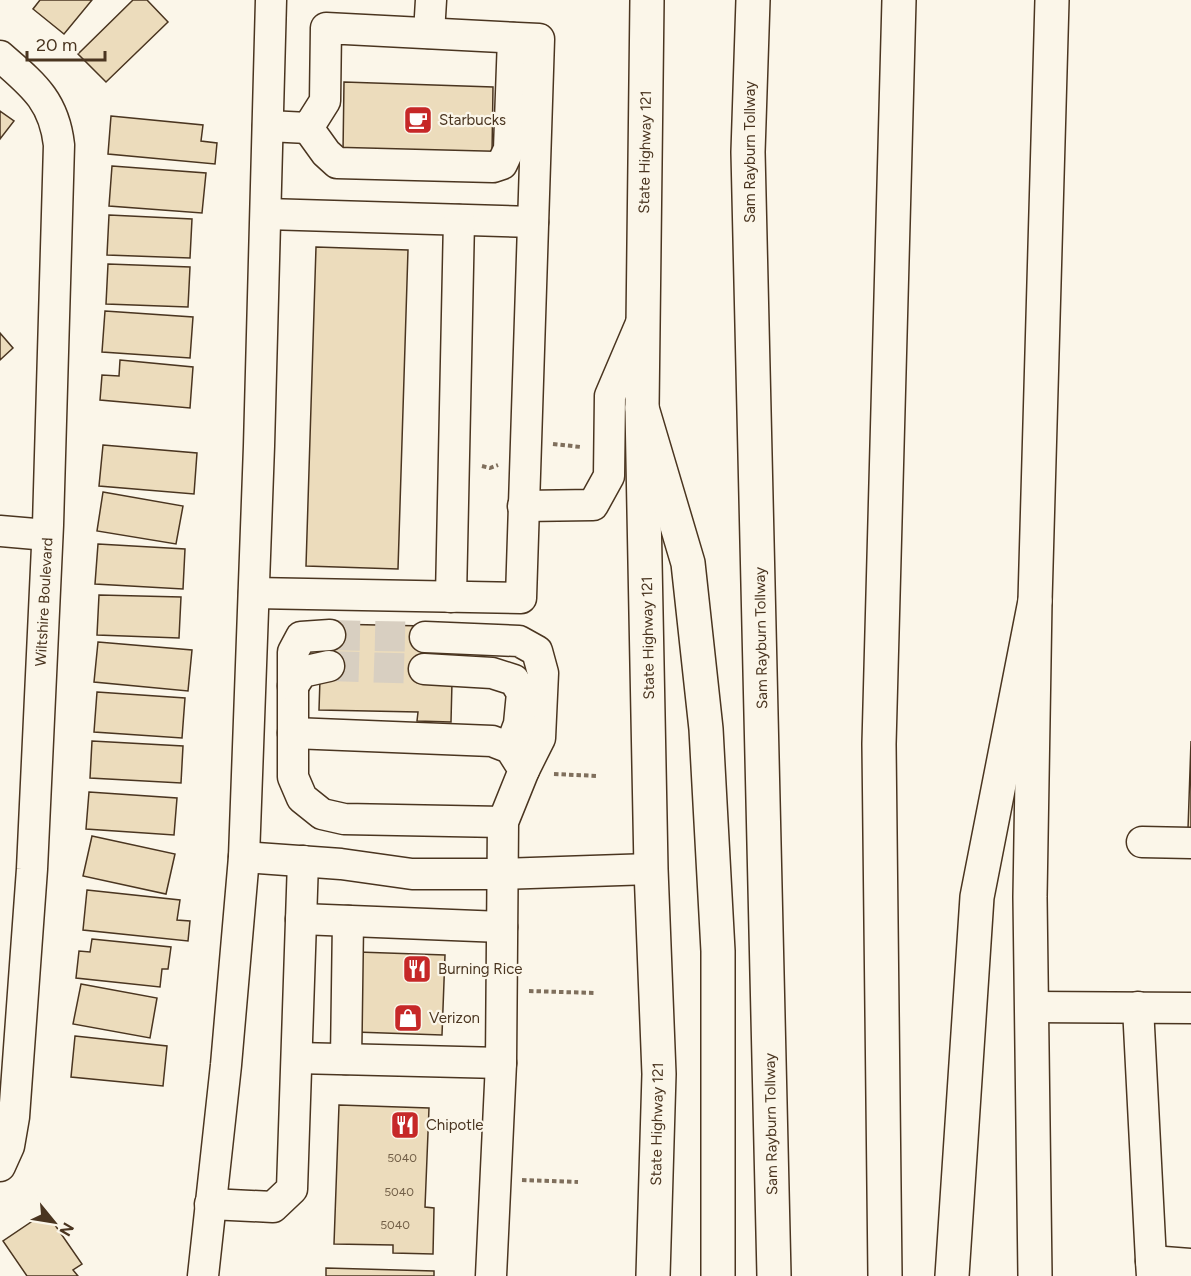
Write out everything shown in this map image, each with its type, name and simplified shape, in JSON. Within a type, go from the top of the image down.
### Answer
[{"type":"main road","name":"State Highway 121","points":[[647,0],[642,408],[651,868],[659,1074],[653,1276]]},
{"type":"main road","name":"Sam Rayburn Tollway","points":[[753,0],[748,152],[774,1276]]},
{"type":"main road","points":[[885,1276],[879,744],[899,0]]},
{"type":"main road","points":[[1035,1276],[1030,897],[1035,601],[1052,0]]},
{"type":"main road","points":[[642,408],[688,563],[706,729],[718,951],[718,1276]]},
{"type":"main road","points":[[952,1276],[977,897],[1035,601]]},
{"type":"street","points":[[202,1276],[226,1065],[244,857],[271,0]]},
{"type":"street","points":[[429,33],[431,0]]},
{"type":"street","points":[[254,593],[521,598],[539,39],[326,28],[325,101],[308,128]]},
{"type":"street","points":[[308,128],[326,153],[337,163],[493,167],[502,164],[509,149],[513,38]]},
{"type":"street","name":"Wiltshire Boulevard","points":[[0,56],[42,95],[57,126],[59,145],[47,535],[32,869],[13,962],[13,1125],[9,1146],[0,1166]]},
{"type":"street","points":[[268,126],[308,128]]},
{"type":"street","points":[[266,214],[533,222]]},
{"type":"street","points":[[451,597],[459,220]]},
{"type":"street","points":[[523,506],[593,505],[609,476],[610,396],[642,321]]},
{"type":"street","points":[[0,531],[47,535]]},
{"type":"street","points":[[330,634],[301,637],[293,652],[293,777],[302,798],[322,814],[344,819],[503,822]]},
{"type":"street","points":[[425,637],[519,641],[537,651],[543,673],[540,738],[526,764],[503,822],[501,1064],[491,1276]]},
{"type":"street","points":[[293,686],[302,672],[329,666]]},
{"type":"street","points":[[424,669],[492,673],[514,680],[522,693],[519,724],[526,764]]},
{"type":"street","points":[[293,733],[492,741],[526,764]]},
{"type":"street","points":[[341,864],[344,819]]},
{"type":"street","points":[[1143,842],[1191,843]]},
{"type":"street","points":[[244,857],[341,864],[412,874],[502,874],[651,868]]},
{"type":"street","points":[[210,1204],[273,1207],[292,1189],[303,861]]},
{"type":"street","points":[[302,920],[502,927]]},
{"type":"street","points":[[346,1059],[348,921]]},
{"type":"street","points":[[1032,1007],[1191,1008]]},
{"type":"street","points":[[1138,1007],[1152,1268],[1191,1264]]},
{"type":"street","points":[[297,1058],[501,1064]]},
{"type":"path","points":[[550,443],[591,448]]},
{"type":"path","points":[[476,463],[486,468],[503,462]]},
{"type":"path","points":[[526,764],[598,776]]},
{"type":"path","points":[[501,990],[595,993]]},
{"type":"path","points":[[496,1178],[578,1182]]},
{"type":"building","points":[[40,0],[92,0],[64,34],[33,9]]},
{"type":"building","points":[[133,0],[147,0],[168,22],[106,82],[78,54]]},
{"type":"building","name":"Starbucks","points":[[344,82],[493,87],[492,154],[343,152]]},
{"type":"building","points":[[0,111],[14,121],[0,139]]},
{"type":"building","points":[[111,116],[203,125],[201,141],[217,143],[215,164],[108,154]]},
{"type":"building","points":[[112,166],[206,173],[202,213],[109,206]]},
{"type":"building","points":[[109,215],[192,219],[190,258],[107,255]]},
{"type":"building","points":[[316,247],[408,250],[398,569],[306,566]]},
{"type":"building","points":[[108,264],[190,267],[188,307],[106,304]]},
{"type":"building","points":[[105,311],[193,317],[190,358],[102,352]]},
{"type":"building","points":[[0,333],[13,348],[0,360]]},
{"type":"building","points":[[120,360],[193,367],[190,408],[100,400],[102,375],[119,376]]},
{"type":"building","points":[[103,445],[197,453],[194,494],[99,486]]},
{"type":"building","points":[[103,492],[183,506],[176,544],[97,531]]},
{"type":"building","points":[[98,544],[185,549],[183,589],[95,584]]},
{"type":"building","points":[[99,595],[181,597],[179,638],[97,635]]},
{"type":"building","points":[[330,624],[425,626],[424,682],[452,682],[451,722],[417,721],[418,712],[319,710],[320,679],[328,679]]},
{"type":"building","points":[[98,642],[192,650],[188,691],[94,682]]},
{"type":"building","points":[[97,692],[185,698],[182,738],[94,732]]},
{"type":"building","points":[[92,741],[183,746],[181,783],[90,778]]},
{"type":"building","points":[[1191,741],[1191,829],[1188,829]]},
{"type":"building","points":[[89,792],[177,798],[174,835],[86,829]]},
{"type":"building","points":[[92,836],[175,854],[166,894],[83,876]]},
{"type":"building","points":[[87,890],[180,900],[177,920],[190,921],[188,941],[83,930]]},
{"type":"building","points":[[92,939],[171,947],[168,969],[162,969],[160,987],[76,978],[79,951],[90,952]]},
{"type":"building","points":[[358,952],[445,955],[442,1035],[355,1032]]},
{"type":"building","points":[[81,984],[157,998],[150,1038],[73,1024]]},
{"type":"building","points":[[75,1036],[167,1046],[163,1086],[71,1077]]},
{"type":"building","points":[[339,1105],[429,1108],[425,1207],[434,1208],[433,1254],[393,1253],[393,1245],[334,1244]]},
{"type":"building","points":[[46,1212],[82,1264],[73,1270],[78,1276],[27,1276],[3,1241]]},
{"type":"building","points":[[326,1268],[434,1271],[434,1276],[326,1276]]},
{"type":"tunnel","points":[[330,635],[425,637]]},
{"type":"tunnel","points":[[329,666],[424,669]]},
{"type":"place","name":"Starbucks","points":[[418,120]]},
{"type":"place","name":"Burning Rice","points":[[417,969]]},
{"type":"place","name":"Verizon","points":[[408,1018]]},
{"type":"place","name":"Chipotle","points":[[405,1125]]}]
